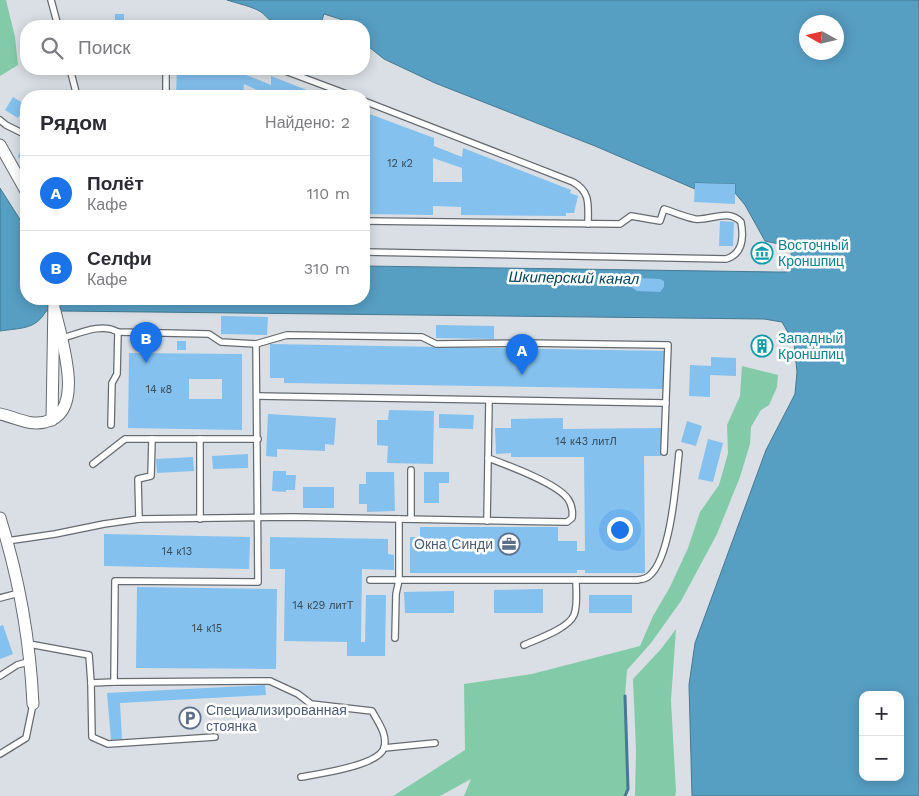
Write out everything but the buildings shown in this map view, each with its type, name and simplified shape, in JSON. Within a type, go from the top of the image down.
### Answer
[{"type":"street","points":[[0,145],[20,172]]},
{"type":"street","points":[[0,414],[26,422],[44,423],[52,420],[66,407],[68,372],[54,305]]},
{"type":"street","points":[[52,420],[55,311]]},
{"type":"street","points":[[0,518],[19,593],[29,644],[33,704]]},
{"type":"lane","points":[[51,0],[56,20]]},
{"type":"lane","points":[[72,75],[75,90]]},
{"type":"lane","points":[[166,75],[166,90]]},
{"type":"lane","points":[[296,75],[336,90]]},
{"type":"lane","points":[[370,103],[581,186],[586,194],[588,224]]},
{"type":"lane","points":[[0,120],[20,132]]},
{"type":"lane","points":[[370,221],[620,224],[631,216],[660,221],[664,209],[694,218],[707,219],[720,215],[731,216],[741,222],[742,245],[733,257],[716,260],[370,252]]},
{"type":"lane","points":[[60,339],[102,327],[110,327],[118,332],[209,334],[221,342],[256,344],[288,335],[422,337],[436,344],[668,345],[664,452]]},
{"type":"lane","points":[[111,425],[112,383],[117,374],[118,332]]},
{"type":"lane","points":[[114,682],[115,581],[258,582],[256,344]]},
{"type":"lane","points":[[257,396],[666,403]]},
{"type":"lane","points":[[487,521],[489,401]]},
{"type":"lane","points":[[93,464],[125,439],[258,440]]},
{"type":"lane","points":[[139,520],[138,479],[151,476],[152,439]]},
{"type":"lane","points":[[200,439],[200,519]]},
{"type":"lane","points":[[370,580],[638,580],[647,578],[652,573],[664,550],[670,526],[679,453]]},
{"type":"lane","points":[[7,541],[104,524],[139,520],[258,517],[567,522],[572,518],[572,508],[568,498],[555,488],[515,468],[488,458]]},
{"type":"lane","points":[[411,470],[411,520]]},
{"type":"lane","points":[[395,638],[396,594],[399,580],[398,519]]},
{"type":"lane","points":[[524,646],[565,626],[573,617],[576,605],[576,580]]},
{"type":"lane","points":[[0,598],[19,593]]},
{"type":"lane","points":[[29,644],[89,655],[92,737],[108,744],[215,737]]},
{"type":"lane","points":[[0,676],[17,665],[31,661]]},
{"type":"lane","points":[[91,683],[270,681],[298,694],[310,704],[372,711],[383,731],[384,748],[378,757],[360,764],[301,777]]},
{"type":"lane","points":[[0,754],[26,738],[33,704]]},
{"type":"lane","points":[[384,748],[435,743]]},
{"type":"green space","points":[[0,0],[6,0],[15,37],[18,65],[0,76]]},
{"type":"green space","points":[[742,366],[778,375],[777,387],[769,405],[761,410],[751,427],[750,444],[740,477],[717,534],[681,601],[651,643],[627,670],[625,696],[628,789],[625,796],[464,796],[471,779],[440,796],[393,796],[465,750],[464,684],[532,674],[640,646],[653,616],[670,587],[688,548],[700,512],[719,485],[728,453],[727,425],[740,396]]},
{"type":"green space","points":[[676,629],[671,700],[676,792],[675,796],[635,796],[636,750],[633,679],[661,649]]},
{"type":"water","name":"Шкиперский канал","points":[[227,0],[919,0],[919,796],[692,796],[689,685],[695,643],[766,450],[795,394],[797,372],[794,343],[782,322],[764,319],[46,311],[32,325],[0,331],[0,188],[20,220],[20,305],[370,305],[370,266],[775,272],[786,272],[789,270],[791,252],[788,246],[765,241],[745,205],[735,193],[735,184],[695,183],[695,189],[595,146],[435,83],[384,59],[370,48],[370,20],[343,20],[324,14],[322,20],[270,20],[258,10]]},
{"type":"waterway","points":[[625,696],[628,789],[625,796]]},
{"type":"place","name":"Восточный Кроншпиц","points":[[762,253]]},
{"type":"place","name":"Западный Кроншпиц","points":[[762,346]]},
{"type":"place","name":"Селфи","points":[[146,363]]},
{"type":"place","name":"Полёт","points":[[522,375]]},
{"type":"place","name":"Окна Синди","points":[[509,544]]},
{"type":"place","name":"Специализированная стоянка","points":[[190,718]]}]
